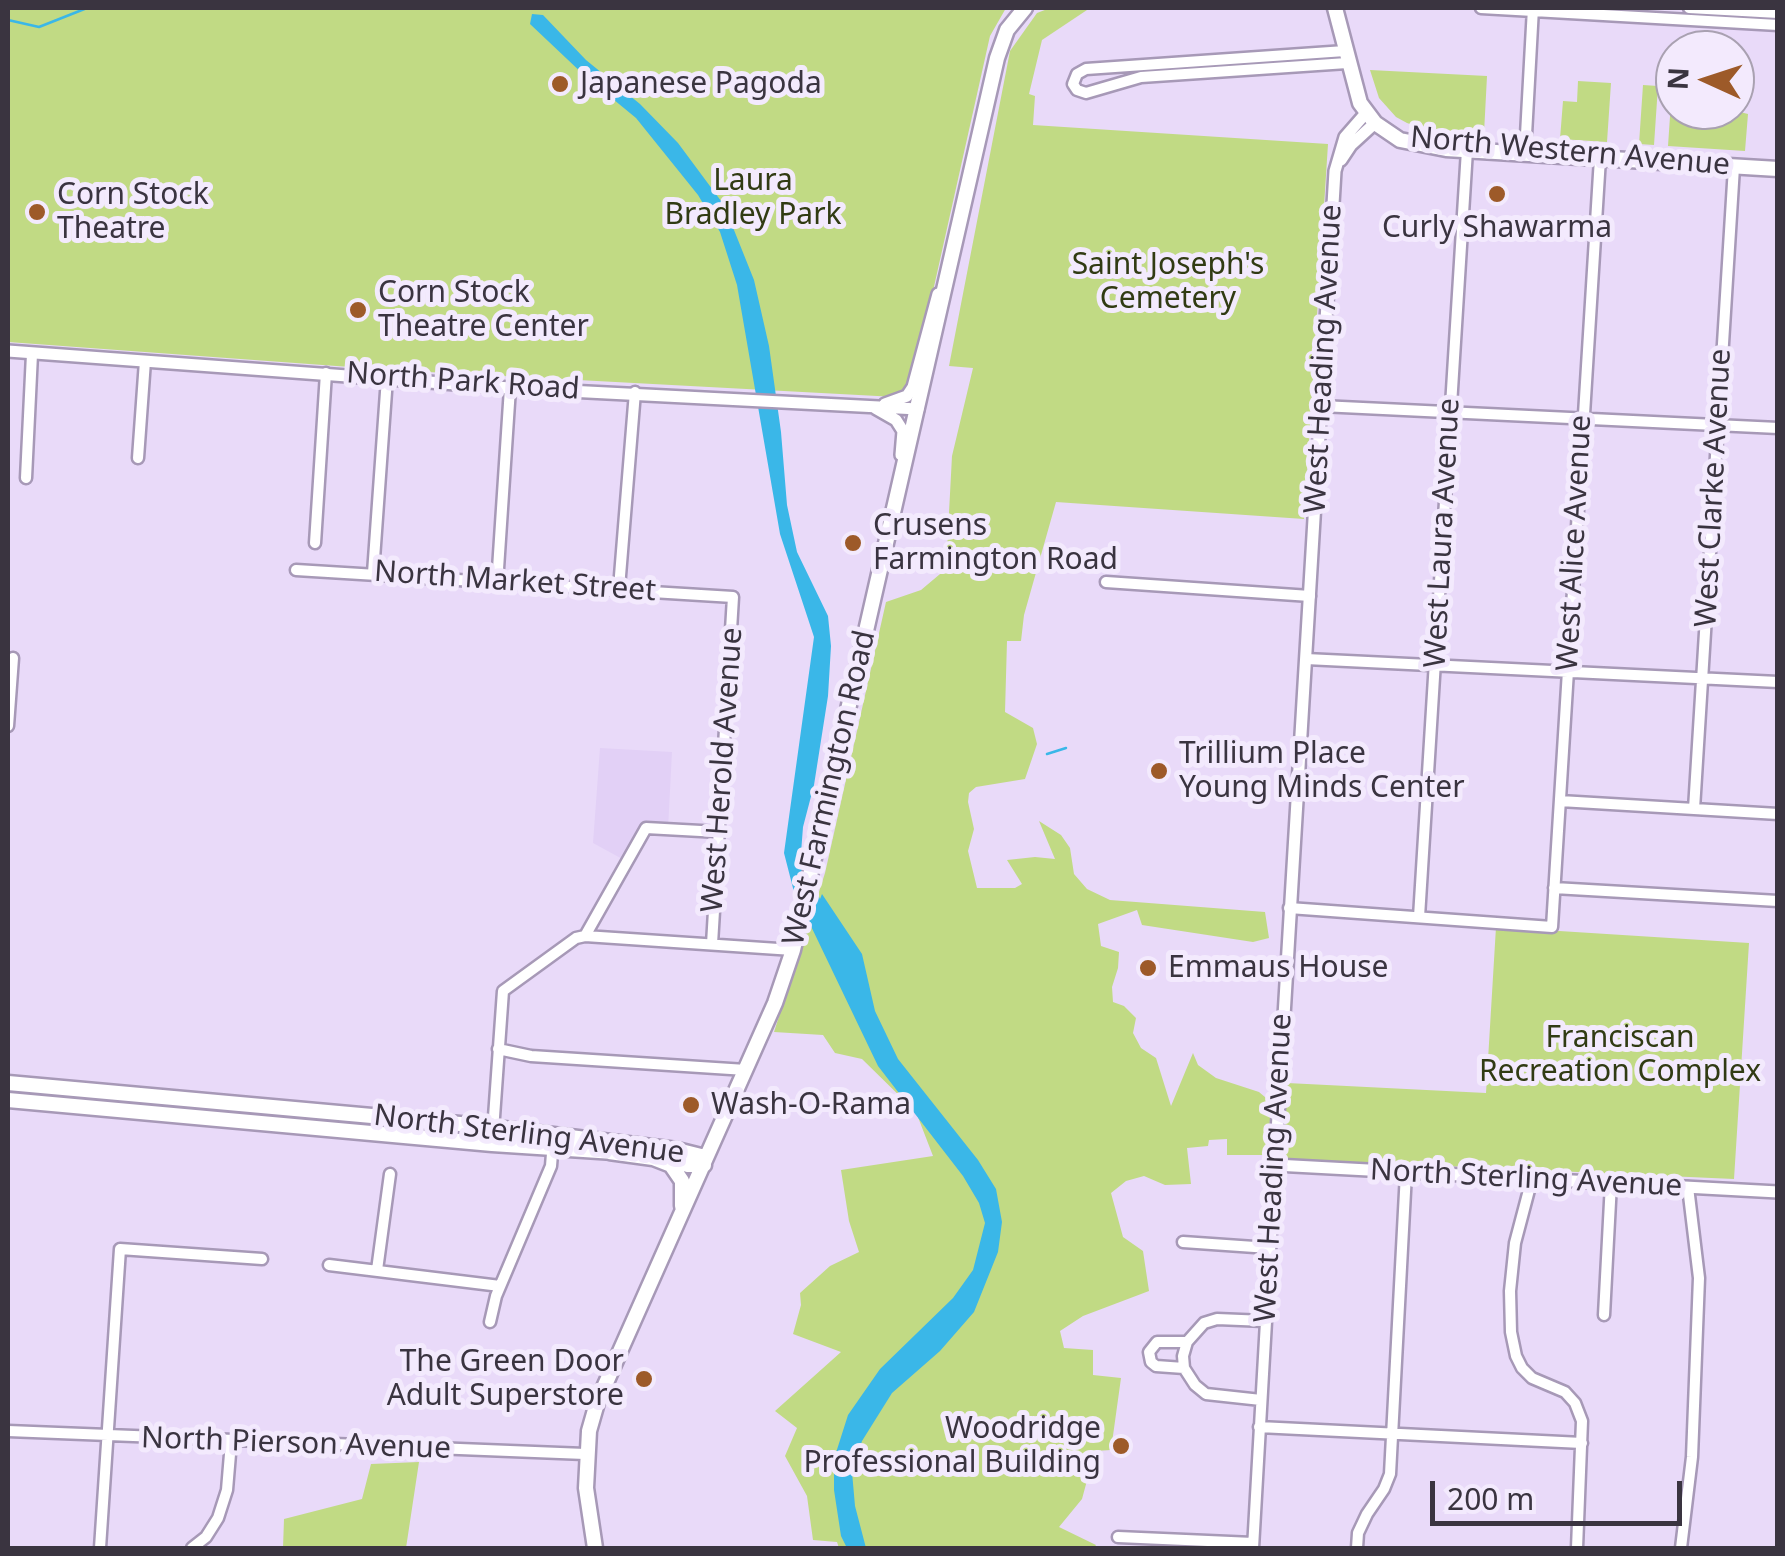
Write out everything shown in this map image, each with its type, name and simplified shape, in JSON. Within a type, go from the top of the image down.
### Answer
[{"type":"main road","name":"West Farmington Road","points":[[595,1548],[586,1488],[586,1454],[597,1403],[746,1070],[793,950],[1000,48],[1008,28],[1025,8]]},
{"type":"main road","points":[[1335,8],[1360,103],[1370,118]]},
{"type":"main road","name":"North Western Avenue","points":[[1370,118],[1391,135],[1411,144],[1778,169]]},
{"type":"main road","name":"North Sterling Avenue","points":[[8,1083],[493,1128],[553,1142],[662,1156],[704,1166],[701,1156],[685,1151],[553,1142],[492,1144],[8,1100]]},
{"type":"main road","points":[[604,1150],[658,1160],[680,1174],[684,1191],[675,1230]]},
{"type":"street","points":[[1481,8],[1778,25]]},
{"type":"street","points":[[1689,8],[1778,13]]},
{"type":"street","points":[[1525,153],[1532,9]]},
{"type":"street","points":[[1346,57],[1141,78],[1086,93],[1072,84],[1077,74],[1086,69],[1346,57]]},
{"type":"street","name":"West Heading Avenue","points":[[1253,1546],[1288,908],[1336,163],[1343,141],[1370,118]]},
{"type":"street","name":"West Laura Avenue","points":[[1420,917],[1466,150]]},
{"type":"street","name":"West Alice Avenue","points":[[1420,917],[1552,927],[1600,158]]},
{"type":"street","name":"West Clarke Avenue","points":[[1694,809],[1734,166]]},
{"type":"street","points":[[871,406],[893,403],[913,388],[933,306],[953,255]]},
{"type":"street","name":"North Park Road","points":[[8,351],[510,388],[918,409]]},
{"type":"street","points":[[26,478],[32,354]]},
{"type":"street","points":[[138,458],[146,361]]},
{"type":"street","points":[[315,543],[326,374]]},
{"type":"street","points":[[373,573],[387,378]]},
{"type":"street","points":[[496,584],[510,388]]},
{"type":"street","points":[[619,588],[635,392]]},
{"type":"street","points":[[871,406],[896,420],[902,431],[900,488]]},
{"type":"street","points":[[1322,406],[1778,428]]},
{"type":"street","name":"North Market Street","points":[[296,570],[734,597]]},
{"type":"street","points":[[1106,582],[1310,596]]},
{"type":"street","name":"West Herold Avenue","points":[[712,944],[734,597]]},
{"type":"street","points":[[8,726],[13,658]]},
{"type":"street","points":[[1306,659],[1778,682]]},
{"type":"street","points":[[1560,801],[1778,814]]},
{"type":"street","points":[[585,936],[646,828],[719,832]]},
{"type":"street","points":[[1554,888],[1778,901]]},
{"type":"street","points":[[1288,908],[1420,917]]},
{"type":"street","points":[[492,1144],[503,991],[576,938],[793,950]]},
{"type":"street","points":[[498,1050],[531,1056],[746,1070]]},
{"type":"street","points":[[490,1322],[500,1286],[551,1166],[553,1142]]},
{"type":"street","name":"North Sterling Avenue","points":[[1275,1165],[1778,1192]]},
{"type":"street","points":[[377,1270],[390,1174]]},
{"type":"street","points":[[1357,1548],[1366,1514],[1390,1474],[1406,1174]]},
{"type":"street","points":[[1528,1180],[1510,1291],[1516,1356],[1532,1378],[1565,1392],[1575,1403],[1582,1421],[1577,1548]]},
{"type":"street","points":[[1604,1314],[1611,1183]]},
{"type":"street","points":[[1680,1548],[1692,1457],[1698,1278],[1688,1187]]},
{"type":"street","points":[[1183,1242],[1269,1248]]},
{"type":"street","points":[[100,1548],[120,1248],[262,1259]]},
{"type":"street","points":[[329,1265],[500,1286]]},
{"type":"street","points":[[1261,1400],[1206,1394],[1184,1368],[1186,1342],[1204,1324],[1217,1319],[1265,1321]]},
{"type":"street","points":[[1184,1368],[1156,1366],[1148,1352],[1157,1342],[1186,1342]]},
{"type":"street","points":[[1259,1427],[1582,1443]]},
{"type":"street","name":"North Pierson Avenue","points":[[8,1431],[586,1454]]},
{"type":"street","points":[[192,1548],[206,1537],[218,1518],[227,1490],[231,1442]]},
{"type":"street","points":[[1118,1538],[1253,1546]]},
{"type":"shaded area","points":[[600,748],[672,752],[668,829],[646,828],[626,861],[593,843]]},
{"type":"green space","name":"Laura Bradley Park","points":[[8,8],[1006,8],[990,36],[912,385],[896,397],[391,370],[8,342]]},
{"type":"green space","name":"Saint Joseph's Cemetery","points":[[1050,8],[1087,10],[1042,40],[1029,94],[1035,96],[1033,125],[1328,144],[1304,519],[1056,502],[1024,615],[1021,641],[1007,641],[1005,712],[1033,728],[1037,744],[1025,779],[976,787],[969,793],[968,802],[974,829],[968,851],[977,888],[1015,888],[1022,884],[1007,860],[1055,859],[1039,821],[1061,835],[1070,848],[1074,874],[1087,889],[1110,900],[1265,912],[1269,938],[1253,942],[1142,925],[1137,910],[1098,924],[1101,946],[1119,952],[1113,1002],[1136,1018],[1133,1033],[1141,1048],[1156,1058],[1171,1106],[1193,1053],[1198,1065],[1216,1078],[1259,1092],[1272,1103],[1266,1155],[1227,1155],[1227,1139],[1209,1140],[1208,1146],[1187,1148],[1191,1184],[1165,1185],[1144,1176],[1126,1181],[1111,1193],[1123,1237],[1143,1251],[1149,1291],[1083,1316],[1060,1331],[1064,1348],[1093,1350],[1093,1375],[1121,1378],[1111,1450],[1095,1451],[1082,1499],[1059,1527],[1096,1545],[1094,1548],[839,1548],[837,1542],[813,1540],[807,1496],[785,1456],[797,1428],[775,1411],[841,1352],[793,1334],[801,1305],[800,1293],[830,1266],[859,1252],[849,1221],[841,1170],[933,1156],[916,1112],[862,1059],[835,1053],[823,1035],[774,1032],[825,873],[886,602],[921,590],[946,569],[952,456],[973,368],[949,366],[1010,51],[1037,13]]},
{"type":"green space","points":[[1370,70],[1487,76],[1484,133],[1424,129],[1396,117],[1379,98]]},
{"type":"green space","points":[[1578,81],[1611,83],[1607,142],[1560,139],[1563,101],[1577,102]]},
{"type":"green space","points":[[1643,85],[1655,86],[1654,145],[1639,144]]},
{"type":"green space","points":[[1669,130],[1747,130],[1745,151],[1668,146]]},
{"type":"green space","name":"Franciscan Recreation Complex","points":[[1496,927],[1749,943],[1734,1179],[1287,1159],[1283,1154],[1287,1083],[1486,1093]]},
{"type":"green space","points":[[419,1462],[406,1548],[283,1548],[284,1519],[362,1499],[371,1464]]},
{"type":"water","points":[[532,14],[543,15],[586,60],[640,104],[678,143],[724,205],[754,280],[769,346],[787,505],[797,552],[828,616],[831,646],[828,696],[801,853],[820,899],[822,894],[862,954],[875,1011],[898,1059],[978,1160],[996,1189],[1002,1222],[998,1252],[974,1312],[940,1351],[892,1393],[862,1441],[852,1472],[855,1506],[866,1548],[847,1548],[841,1536],[834,1490],[834,1459],[848,1415],[880,1369],[953,1298],[973,1270],[985,1223],[979,1203],[963,1176],[878,1066],[808,920],[812,919],[807,918],[794,892],[784,853],[814,637],[780,534],[737,285],[720,232],[698,195],[636,118],[530,24]]},
{"type":"waterway","points":[[8,20],[39,27],[87,8]]},
{"type":"waterway","points":[[1047,754],[1066,748]]},
{"type":"place","name":"Japanese Pagoda","points":[[560,84]]},
{"type":"place","name":"Curly Shawarma","points":[[1497,194]]},
{"type":"place","name":"Corn Stock Theatre","points":[[37,212]]},
{"type":"place","name":"Corn Stock Theatre Center","points":[[358,310]]},
{"type":"place","name":"Crusens Farmington Road","points":[[853,543]]},
{"type":"place","name":"Trillium Place Young Minds Center","points":[[1159,771]]},
{"type":"place","name":"Emmaus House","points":[[1148,968]]},
{"type":"place","name":"Wash-O-Rama","points":[[691,1105]]},
{"type":"place","name":"The Green Door Adult Superstore","points":[[644,1379]]},
{"type":"place","name":"Woodridge Professional Building","points":[[1121,1446]]}]
